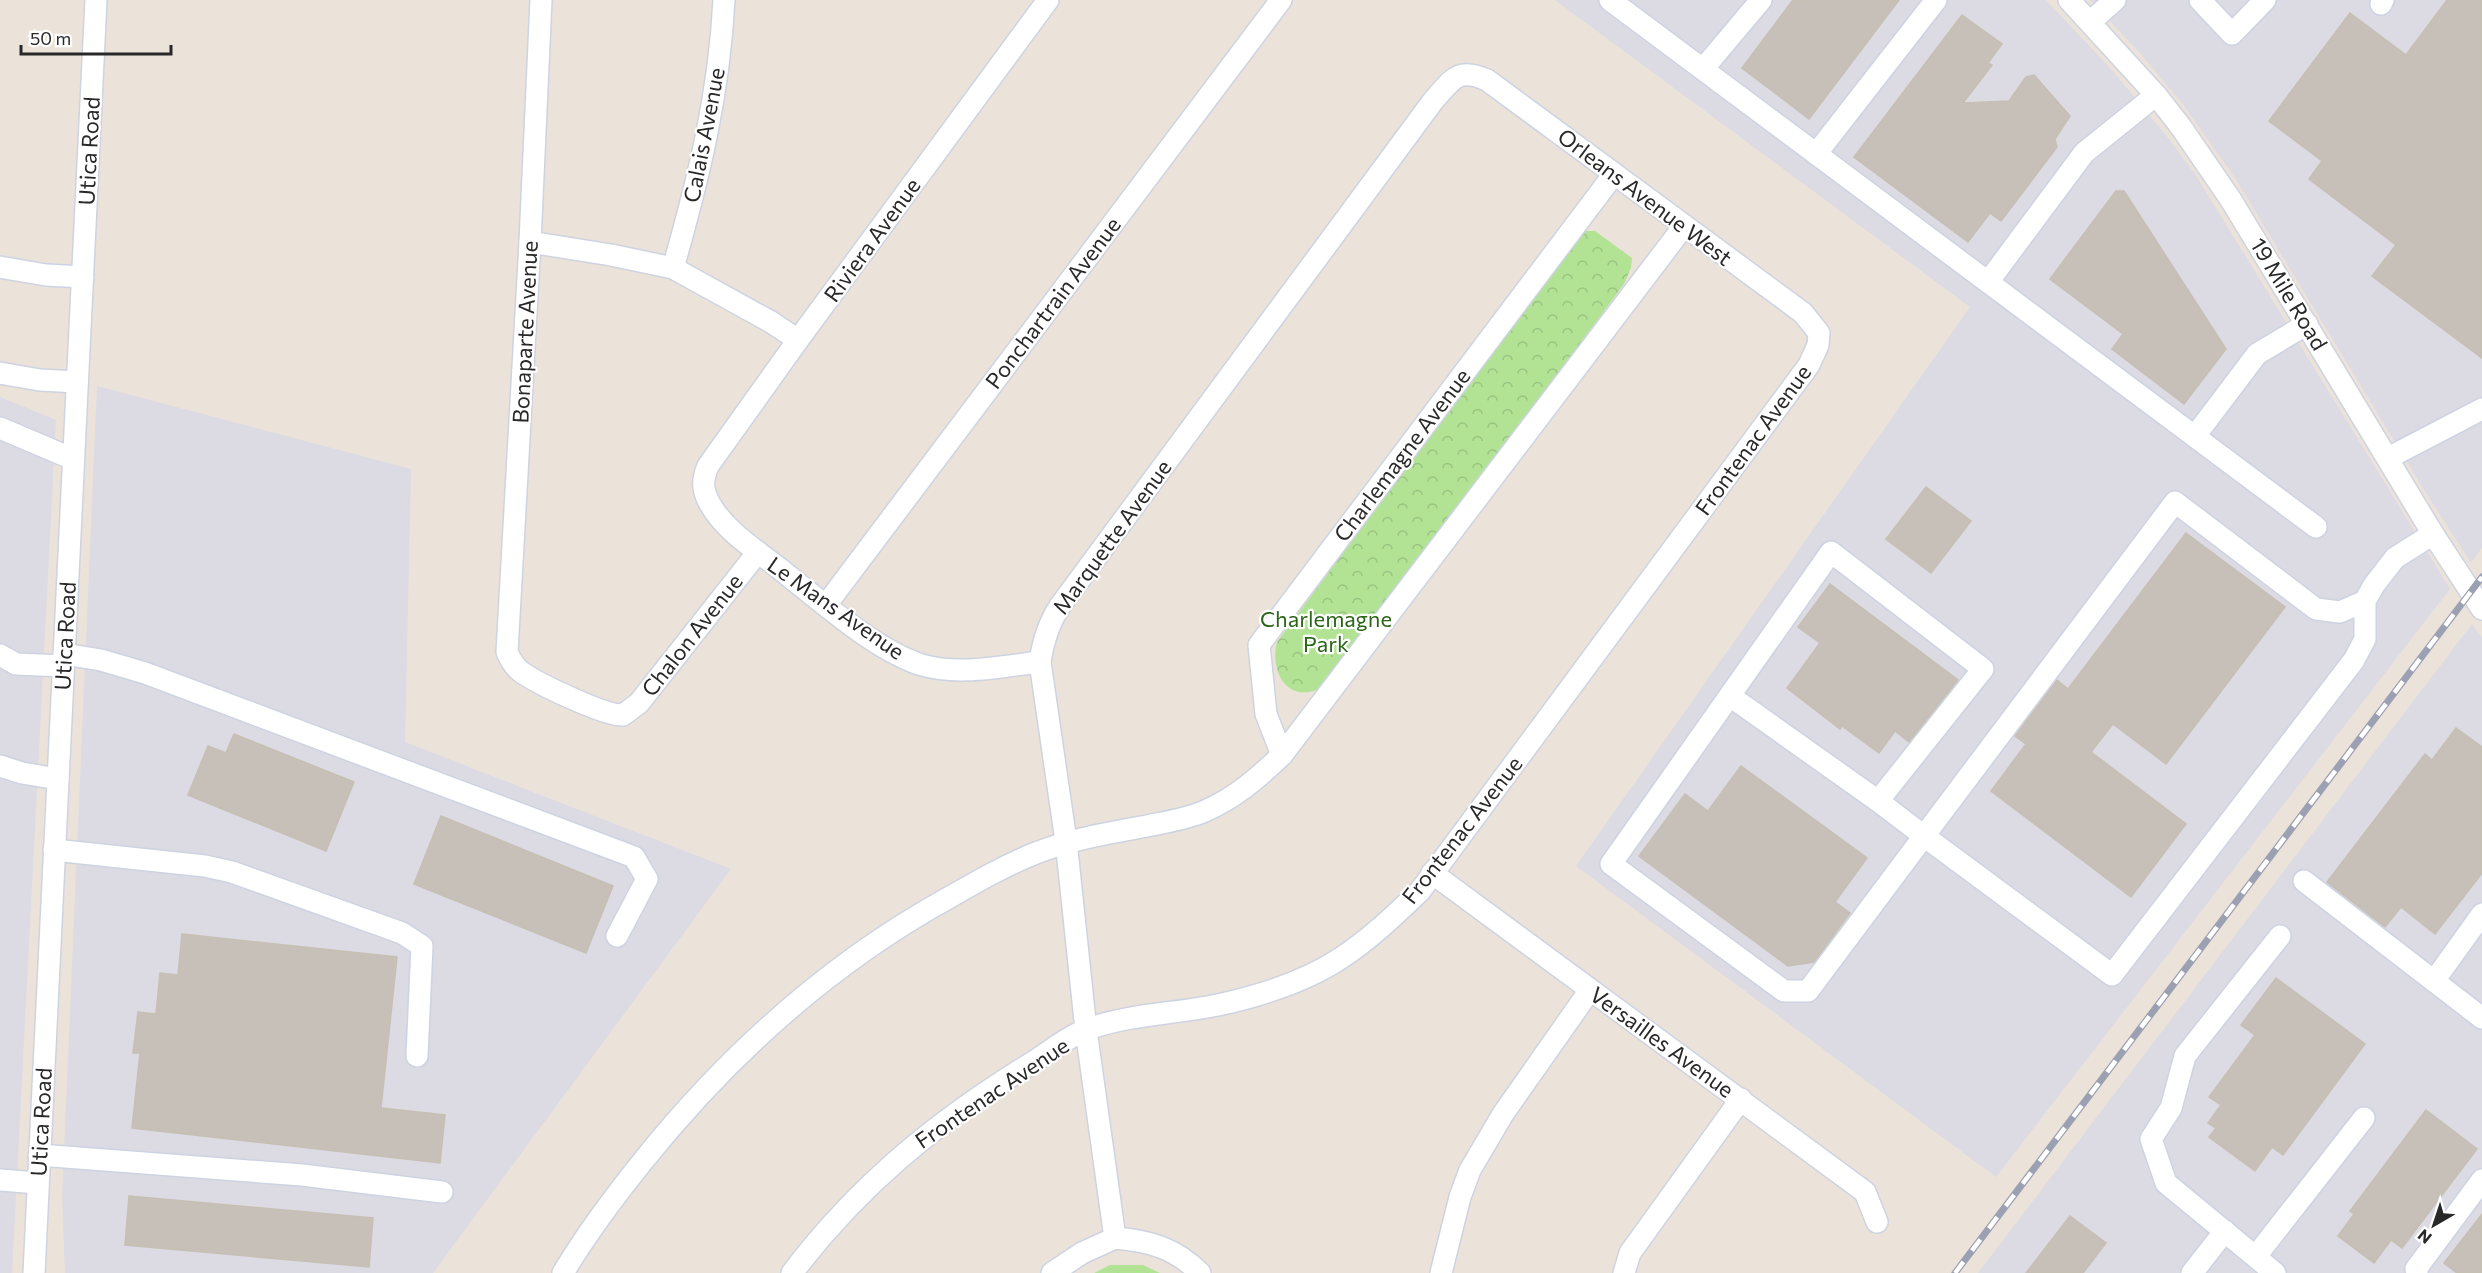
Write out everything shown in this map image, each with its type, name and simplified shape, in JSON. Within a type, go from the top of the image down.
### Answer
[{"type":"street","name":"Utica Road","points":[[33,1273],[96,0]]},
{"type":"street","name":"Bonaparte Avenue","points":[[541,0],[507,652],[512,662],[530,677],[603,712],[623,715]]},
{"type":"street","name":"Calais Avenue","points":[[673,268],[704,153],[712,111],[721,52],[724,0]]},
{"type":"street","name":"Riviera Avenue","points":[[703,483],[708,466],[798,340],[1048,0]]},
{"type":"street","name":"Ponchartrain Avenue","points":[[826,605],[1281,0]]},
{"type":"street","points":[[1610,0],[2316,527]]},
{"type":"street","points":[[1703,69],[1761,0]]},
{"type":"street","points":[[1816,154],[1936,0]]},
{"type":"street","name":"19 Mile Road","points":[[2068,0],[2156,95],[2231,200],[2433,534],[2482,609]]},
{"type":"street","points":[[2090,22],[2115,0]]},
{"type":"street","points":[[2200,0],[2232,34],[2265,0]]},
{"type":"street","name":"Orleans Avenue West","points":[[1464,73],[1474,74],[1487,80],[1803,313],[1819,333]]},
{"type":"street","name":"Marquette Avenue","points":[[1115,1238],[1086,1030],[1066,841],[1040,662],[1050,623],[1060,606],[1433,101],[1453,80],[1464,73]]},
{"type":"street","points":[[1988,282],[2084,153],[2156,95]]},
{"type":"street","name":"Charlemagne Avenue","points":[[1282,755],[1266,714],[1259,645],[1614,174]]},
{"type":"street","points":[[564,1273],[604,1210],[677,1120],[748,1045],[797,1002],[881,938],[1019,860],[1066,841],[1168,822],[1203,812],[1230,798],[1255,781],[1282,755],[1684,226]]},
{"type":"street","points":[[530,242],[673,268],[771,322],[798,340]]},
{"type":"street","points":[[0,267],[45,275],[83,277]]},
{"type":"street","points":[[2195,436],[2257,354],[2307,324]]},
{"type":"street","name":"Frontenac Avenue","points":[[792,1273],[832,1223],[901,1155],[986,1091],[1086,1030],[1141,1015],[1216,1005],[1289,984],[1340,959],[1390,920],[1420,891],[1809,365],[1818,345],[1819,333]]},
{"type":"street","points":[[0,373],[40,380],[77,382]]},
{"type":"street","points":[[2388,458],[2482,409]]},
{"type":"street","points":[[0,428],[73,459]]},
{"type":"street","name":"Le Mans Avenue","points":[[703,483],[710,505],[719,518],[826,605],[893,652],[924,665],[945,669],[970,669],[1040,662]]},
{"type":"street","points":[[1878,801],[1983,669],[1832,552],[1611,864],[1784,991],[1808,991],[2175,502],[2316,609],[2340,612],[2366,601]]},
{"type":"street","points":[[1730,696],[1878,801],[2112,975],[2354,660],[2365,639],[2366,601],[2374,585],[2396,558],[2433,534]]},
{"type":"street","name":"Chalon Avenue","points":[[623,715],[639,703],[758,552]]},
{"type":"street","points":[[0,655],[16,664],[101,660],[145,673],[634,857],[647,879],[617,936]]},
{"type":"street","points":[[0,766],[22,773],[58,779]]},
{"type":"street","points":[[54,850],[206,866],[232,872],[402,933],[422,946],[417,1056]]},
{"type":"street","name":"Versailles Avenue","points":[[1432,873],[1865,1192],[1877,1222]]},
{"type":"street","points":[[2304,881],[2482,1018]]},
{"type":"street","points":[[2434,981],[2482,914]]},
{"type":"street","points":[[2275,1273],[2166,1183],[2151,1139],[2171,1108],[2185,1056],[2280,936]]},
{"type":"street","points":[[1441,1273],[1460,1197],[1470,1170],[1503,1114],[1590,990]]},
{"type":"street","points":[[1624,1273],[1630,1254],[1741,1100]]},
{"type":"street","points":[[2256,1256],[2364,1118]]},
{"type":"street","points":[[39,1155],[302,1175],[442,1192]]},
{"type":"street","points":[[0,1180],[38,1183]]},
{"type":"street","points":[[2417,1273],[2416,1269],[2482,1180]]},
{"type":"street","points":[[2192,1273],[2224,1231]]},
{"type":"street","points":[[1052,1273],[1082,1253],[1115,1238],[1159,1245],[1174,1251],[1200,1273]]},
{"type":"shaded area","points":[[1555,0],[2046,0],[2111,69],[2195,174],[2450,589],[1996,1177],[1576,866],[1970,307]]},
{"type":"shaded area","points":[[2090,0],[2482,0],[2482,548],[2471,563],[2421,485],[2235,178],[2182,103],[2139,52]]},
{"type":"shaded area","points":[[97,386],[411,469],[405,742],[731,869],[433,1273],[65,1273],[62,1197]]},
{"type":"shaded area","points":[[0,397],[56,420],[12,1273],[0,1273]]},
{"type":"shaded area","points":[[2472,624],[2482,637],[2482,1273],[1978,1273]]},
{"type":"green space","name":"Charlemagne Park","points":[[1585,231],[1595,231],[1632,258],[1631,268],[1624,284],[1327,686],[1309,692],[1291,689],[1280,676],[1277,668],[1275,650],[1277,642],[1579,235]]},
{"type":"green space","points":[[1110,1265],[1143,1265],[1160,1273],[1094,1273]]},
{"type":"building","points":[[1793,0],[1899,0],[1809,119],[1742,68]]},
{"type":"building","points":[[2447,0],[2482,0],[2482,358],[2372,276],[2396,245],[2309,179],[2322,161],[2269,121],[2350,13],[2406,55]]},
{"type":"building","points":[[1962,15],[2002,44],[1988,63],[1992,65],[1963,103],[2009,101],[2026,77],[2034,75],[2070,116],[2055,139],[2057,147],[2001,221],[1990,213],[1968,242],[1854,157]]},
{"type":"building","points":[[2116,191],[2124,191],[2226,349],[2184,404],[2112,349],[2123,334],[2050,279]]},
{"type":"building","points":[[1926,487],[1971,521],[1931,573],[1886,539]]},
{"type":"building","points":[[2186,533],[2285,607],[2166,764],[2113,724],[2091,752],[2186,824],[2131,897],[1991,791],[2026,744],[2015,736],[2057,680],[2068,689]]},
{"type":"building","points":[[1830,584],[1958,680],[1909,742],[1895,731],[1879,753],[1842,726],[1840,729],[1787,688],[1820,643],[1798,627]]},
{"type":"building","points":[[2456,728],[2482,747],[2482,873],[2435,934],[2401,907],[2385,927],[2327,882],[2425,754],[2432,760]]},
{"type":"building","points":[[234,734],[354,782],[326,851],[188,795],[208,746],[226,753]]},
{"type":"building","points":[[1741,766],[1867,858],[1835,902],[1850,913],[1814,962],[1788,966],[1639,856],[1685,794],[1708,811]]},
{"type":"building","points":[[441,816],[613,886],[586,953],[414,884]]},
{"type":"building","points":[[182,934],[397,957],[381,1108],[445,1115],[440,1163],[132,1128],[140,1053],[133,1053],[138,1012],[156,1014],[160,973],[178,975]]},
{"type":"building","points":[[2276,978],[2365,1044],[2283,1155],[2272,1147],[2255,1171],[2209,1137],[2216,1128],[2208,1123],[2221,1105],[2209,1097],[2255,1035],[2241,1025]]},
{"type":"building","points":[[2426,1110],[2477,1149],[2402,1248],[2391,1240],[2374,1263],[2338,1236],[2354,1214],[2350,1211]]},
{"type":"building","points":[[129,1196],[373,1218],[369,1267],[125,1245]]},
{"type":"building","points":[[2482,1214],[2482,1273],[2457,1273],[2444,1263]]},
{"type":"building","points":[[2070,1216],[2106,1243],[2083,1273],[2026,1273]]},
{"type":"railway","points":[[1955,1273],[2482,577]]}]
